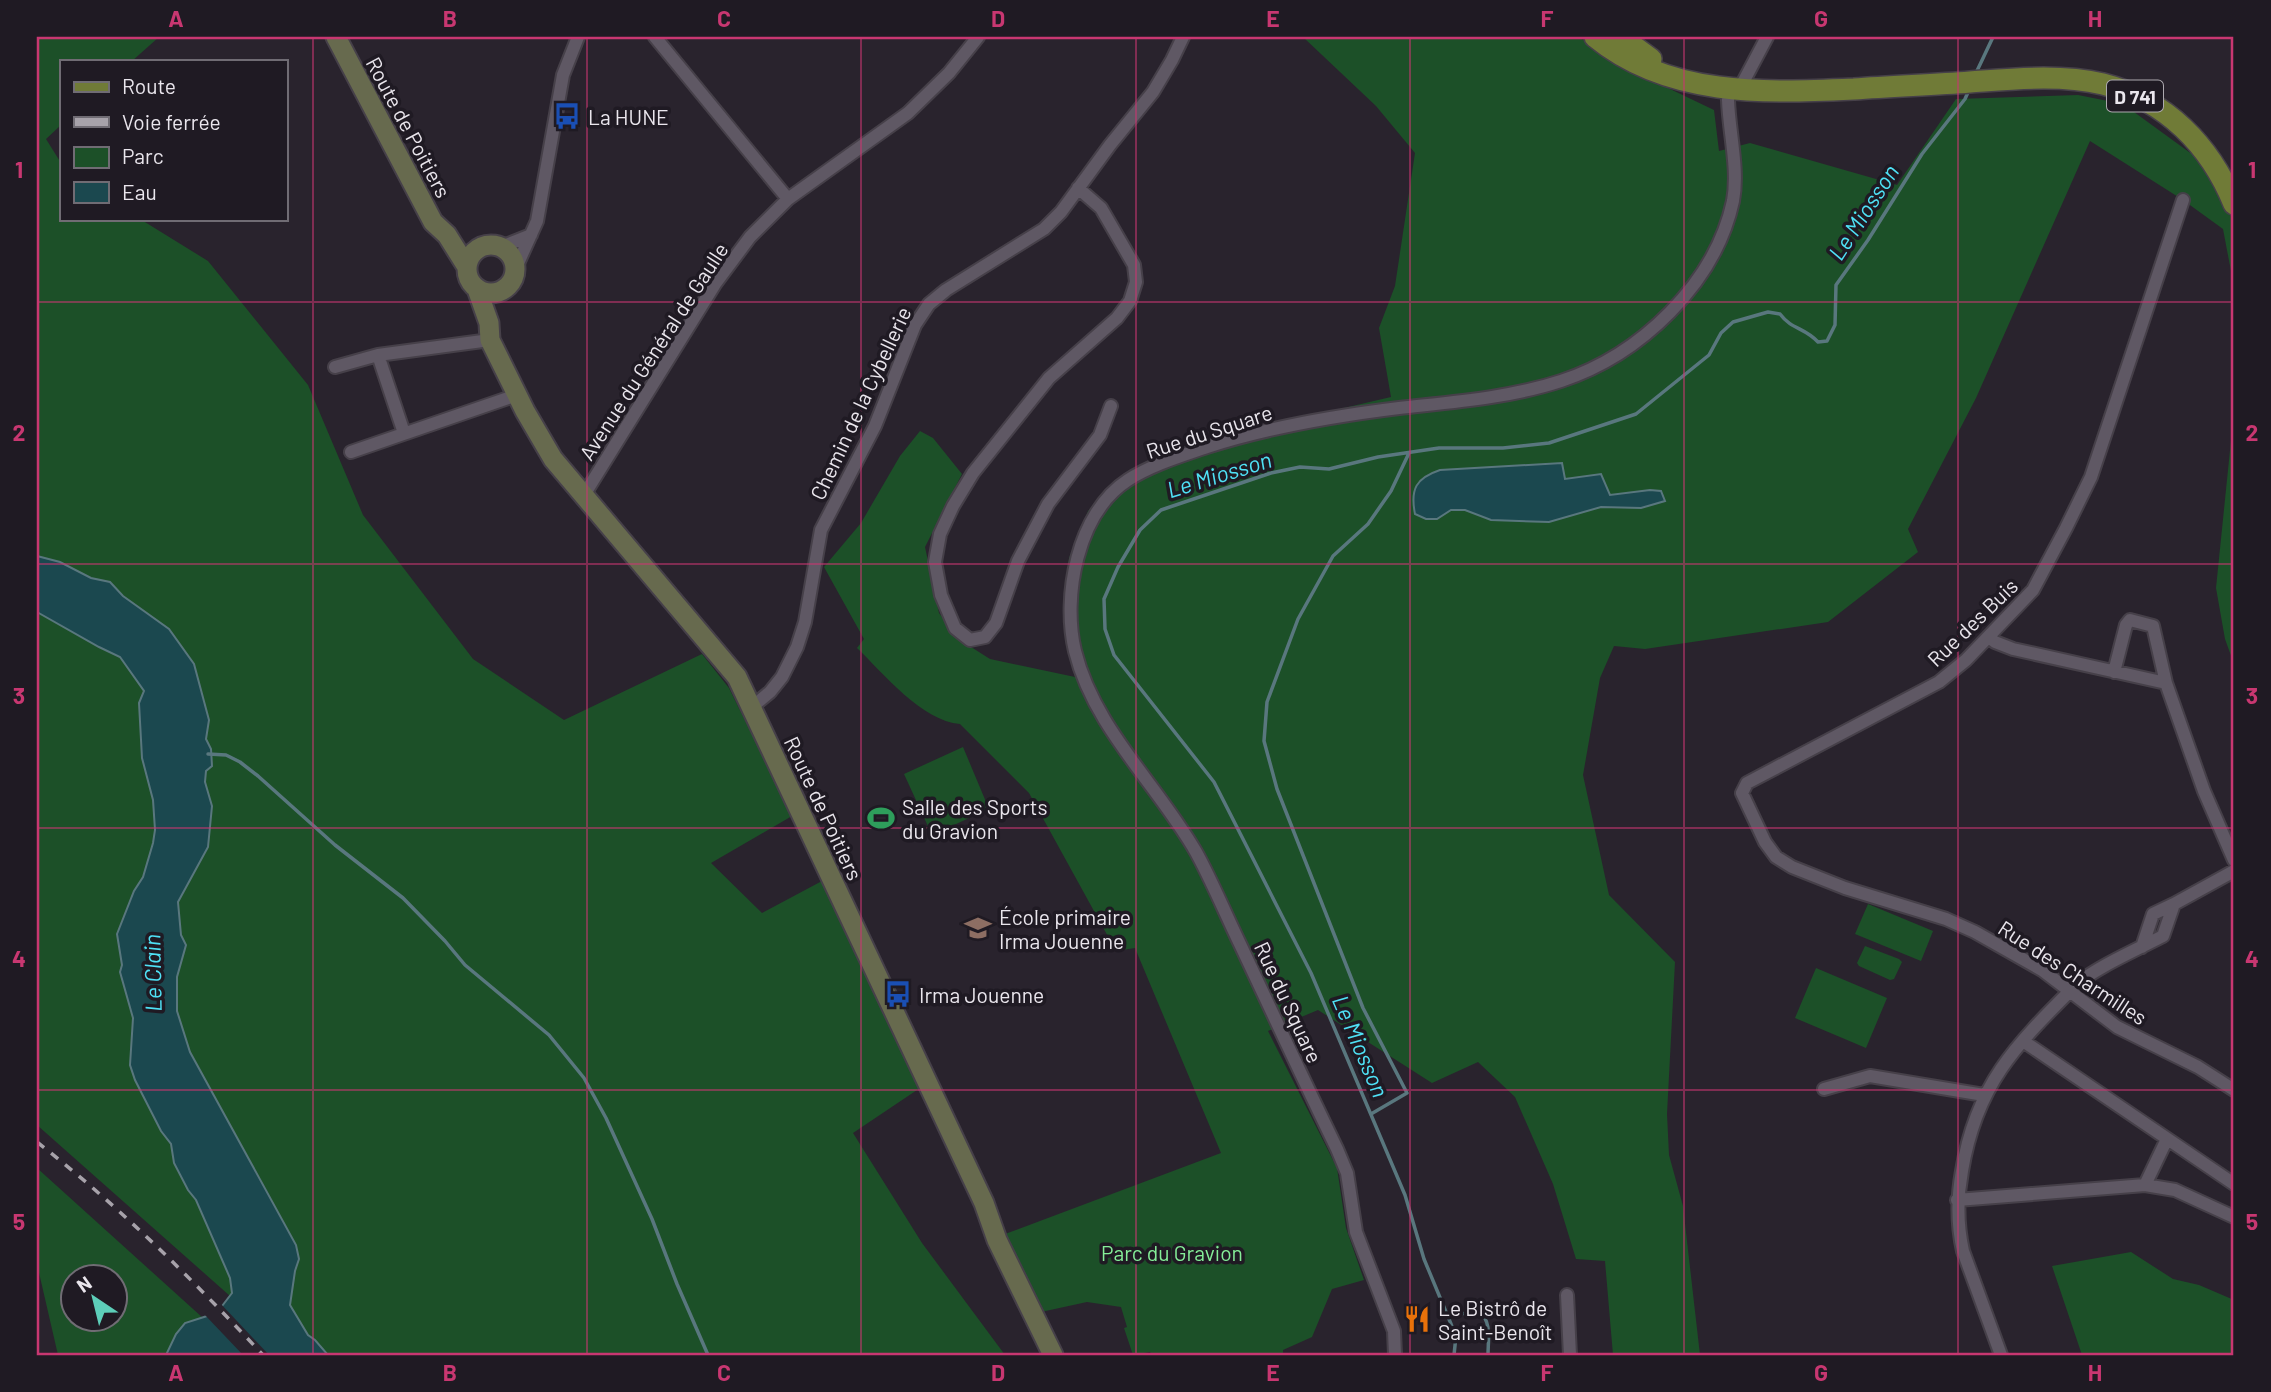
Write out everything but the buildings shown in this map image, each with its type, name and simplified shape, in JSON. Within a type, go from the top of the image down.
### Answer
[{"type":"main road","name":"D 741","points":[[1595,37],[1609,49],[1649,70],[1734,90],[1808,91],[2038,79],[2101,84],[2142,99],[2168,114],[2204,148],[2216,165],[2234,204]]},
{"type":"main road","name":"D 741","points":[[1621,37],[1653,61],[1697,83]]},
{"type":"street","name":"Route de Poitiers","points":[[336,37],[433,222],[447,235],[467,267]]},
{"type":"street","points":[[335,367],[489,331],[504,290],[511,283],[537,221],[564,75],[579,37]]},
{"type":"street","points":[[655,37],[788,199]]},
{"type":"street","name":"Avenue du Général de Gaulle","points":[[584,495],[715,284],[750,237],[788,199],[908,113],[949,73],[978,37]]},
{"type":"street","name":"Chemin de la Cybellerie","points":[[752,707],[770,692],[782,677],[797,647],[805,622],[821,530],[875,426],[915,325],[929,304],[946,290],[1044,229],[1061,212],[1153,92],[1183,37]]},
{"type":"street","points":[[1734,90],[1767,37]]},
{"type":"street","name":"Rue du Square","points":[[1395,1355],[1394,1331],[1356,1232],[1347,1173],[1338,1149],[1196,853],[1104,720],[1087,689],[1075,648],[1071,619],[1071,589],[1076,562],[1088,529],[1104,504],[1124,482],[1157,466],[1240,436],[1310,421],[1518,393],[1583,372],[1611,358],[1642,337],[1679,306],[1691,290],[1728,217],[1734,198],[1734,171],[1728,106],[1734,90]]},
{"type":"street","points":[[1078,188],[1101,208],[1134,265],[1136,282],[1130,301],[1117,318],[1049,378],[972,473],[940,534],[935,562],[941,595],[955,628],[970,640],[985,637],[996,623],[1018,561],[1048,504],[1100,435],[1111,406]]},
{"type":"street","name":"Rue des Buis","points":[[1844,888],[1792,867],[1776,857],[1765,842],[1742,793],[1748,783],[1939,682],[1966,660],[2034,590],[2091,477],[2183,200]]},
{"type":"street","points":[[447,235],[493,246],[512,256],[515,270]]},
{"type":"street","points":[[504,290],[485,293],[477,289],[470,281],[467,267],[471,254],[531,235]]},
{"type":"street","name":"Route de Poitiers","points":[[477,289],[489,331],[517,395],[553,460],[737,677],[1053,1355]]},
{"type":"street","points":[[378,355],[404,433]]},
{"type":"street","points":[[351,452],[517,395]]},
{"type":"street","points":[[2114,673],[2126,625],[2130,620],[2152,626],[2166,683],[2204,791],[2234,860]]},
{"type":"street","points":[[1989,637],[2013,649],[2166,683]]},
{"type":"street","points":[[2001,1355],[1959,1236],[1957,1200],[1966,1142],[1984,1095],[2003,1064],[2074,986],[2162,936],[2174,904],[2234,871]]},
{"type":"street","name":"Rue des Charmilles","points":[[1844,888],[1900,904],[1975,932],[2042,970],[2117,1027],[2199,1067],[2234,1090]]},
{"type":"street","points":[[2023,1041],[2234,1184]]},
{"type":"street","points":[[1824,1089],[1870,1076],[1984,1095]]},
{"type":"street","points":[[2145,1185],[2166,1139]]},
{"type":"street","points":[[1957,1200],[2145,1185],[2175,1190],[2234,1217]]},
{"type":"street","points":[[1567,1295],[1570,1355]]},
{"type":"green space","points":[[37,37],[159,37],[133,60],[60,60],[60,126],[46,139],[60,161],[60,220],[142,220],[208,261],[308,385],[363,515],[473,659],[564,720],[702,654],[729,688],[792,816],[711,863],[762,913],[822,881],[920,1088],[853,1133],[922,1243],[1005,1355],[308,1355],[248,1304],[230,1296],[37,1125]]},
{"type":"green space","name":"Parc du Gravion","points":[[1303,37],[1580,37],[1601,56],[1714,110],[1719,151],[1750,143],[1897,185],[1956,99],[2078,95],[2123,104],[2189,152],[2234,178],[2234,287],[2223,229],[2183,200],[2090,141],[1976,398],[1908,529],[1918,552],[1828,622],[1645,649],[1614,646],[1600,678],[1583,775],[1609,895],[1675,962],[1667,1114],[1669,1155],[1683,1206],[1700,1355],[1613,1355],[1605,1261],[1576,1259],[1553,1184],[1515,1097],[1478,1062],[1432,1083],[1318,1010],[1268,1031],[1337,1168],[1346,1228],[1364,1280],[1332,1289],[1312,1337],[1283,1350],[1283,1355],[1152,1355],[1150,1352],[1133,1355],[1124,1328],[1127,1327],[1121,1307],[1087,1302],[1041,1312],[1005,1234],[1221,1153],[1135,948],[1116,951],[1029,793],[960,724],[932,715],[904,695],[857,648],[864,639],[824,567],[861,523],[900,456],[920,431],[933,438],[962,474],[925,547],[939,613],[960,640],[990,659],[1075,677],[1065,634],[1065,585],[1069,558],[1088,511],[1118,478],[1159,456],[1237,433],[1391,397],[1379,328],[1395,286],[1415,153],[1376,106]]},
{"type":"green space","points":[[2234,411],[2234,664],[2225,639],[2216,588]]},
{"type":"green space","points":[[963,747],[989,809],[932,835],[904,774]]},
{"type":"green space","points":[[1868,904],[1933,931],[1921,961],[1855,934]]},
{"type":"green space","points":[[1865,946],[1902,962],[1894,979],[1890,980],[1859,966],[1857,963]]},
{"type":"green space","points":[[1816,968],[1887,998],[1866,1048],[1795,1018]]},
{"type":"green space","points":[[37,1168],[203,1318],[189,1355],[58,1355],[37,1264]]},
{"type":"green space","points":[[2131,1252],[2173,1279],[2199,1285],[2234,1300],[2234,1355],[2082,1355],[2052,1266]]},
{"type":"water","points":[[1562,463],[1565,479],[1601,474],[1610,495],[1661,491],[1665,501],[1641,508],[1601,507],[1549,522],[1491,520],[1465,510],[1451,510],[1437,519],[1426,519],[1415,514],[1414,491],[1420,481],[1440,470]]},
{"type":"water","name":"Le Clain","points":[[37,556],[60,562],[91,578],[110,582],[123,596],[169,629],[194,664],[209,720],[206,739],[211,749],[212,766],[206,771],[205,782],[212,806],[208,847],[178,902],[181,935],[186,945],[177,977],[177,1011],[190,1052],[296,1245],[299,1259],[290,1305],[308,1335],[328,1355],[166,1355],[176,1334],[185,1323],[207,1316],[222,1306],[232,1293],[230,1278],[196,1200],[174,1163],[171,1144],[161,1131],[130,1065],[133,1018],[120,972],[122,965],[117,934],[134,891],[143,877],[155,830],[153,800],[142,758],[139,703],[144,691],[120,657],[37,612]]},
{"type":"pier","points":[[220,1303],[269,1355],[243,1355],[204,1314]]},
{"type":"waterway","name":"Le Miosson","points":[[1976,73],[1993,37]]},
{"type":"waterway","name":"Le Miosson","points":[[1454,1355],[1456,1336],[1424,1259],[1405,1195],[1311,973],[1214,782],[1114,655],[1105,629],[1104,599],[1118,567],[1140,530],[1161,510],[1271,473],[1300,467],[1329,469],[1378,457],[1439,448],[1503,448],[1549,443],[1636,414],[1709,355],[1721,333],[1733,322],[1768,312],[1780,314],[1818,342],[1827,341],[1835,325],[1836,285],[1922,154],[1965,99],[1969,90]]},
{"type":"waterway","points":[[1371,1114],[1407,1093],[1363,1008],[1277,789],[1264,741],[1267,702],[1298,619],[1333,556],[1368,524],[1391,491],[1409,453]]},
{"type":"waterway","points":[[208,754],[226,755],[258,776],[335,845],[403,898],[465,965],[549,1035],[584,1078],[606,1118],[652,1219],[708,1355]]},
{"type":"waterway","points":[[1448,1315],[1479,1312],[1486,1320],[1488,1355]]},
{"type":"railway","points":[[37,1142],[154,1244],[263,1355]]},
{"type":"place","name":"La HUNE","points":[[567,116]]},
{"type":"place","name":"Salle des Sports du Gravion","points":[[881,818]]},
{"type":"place","name":"École primaire Irma Jouenne","points":[[978,928]]},
{"type":"place","name":"Irma Jouenne","points":[[898,994]]},
{"type":"place","name":"Le Bistrô de Saint-Benoît","points":[[1417,1319]]}]
